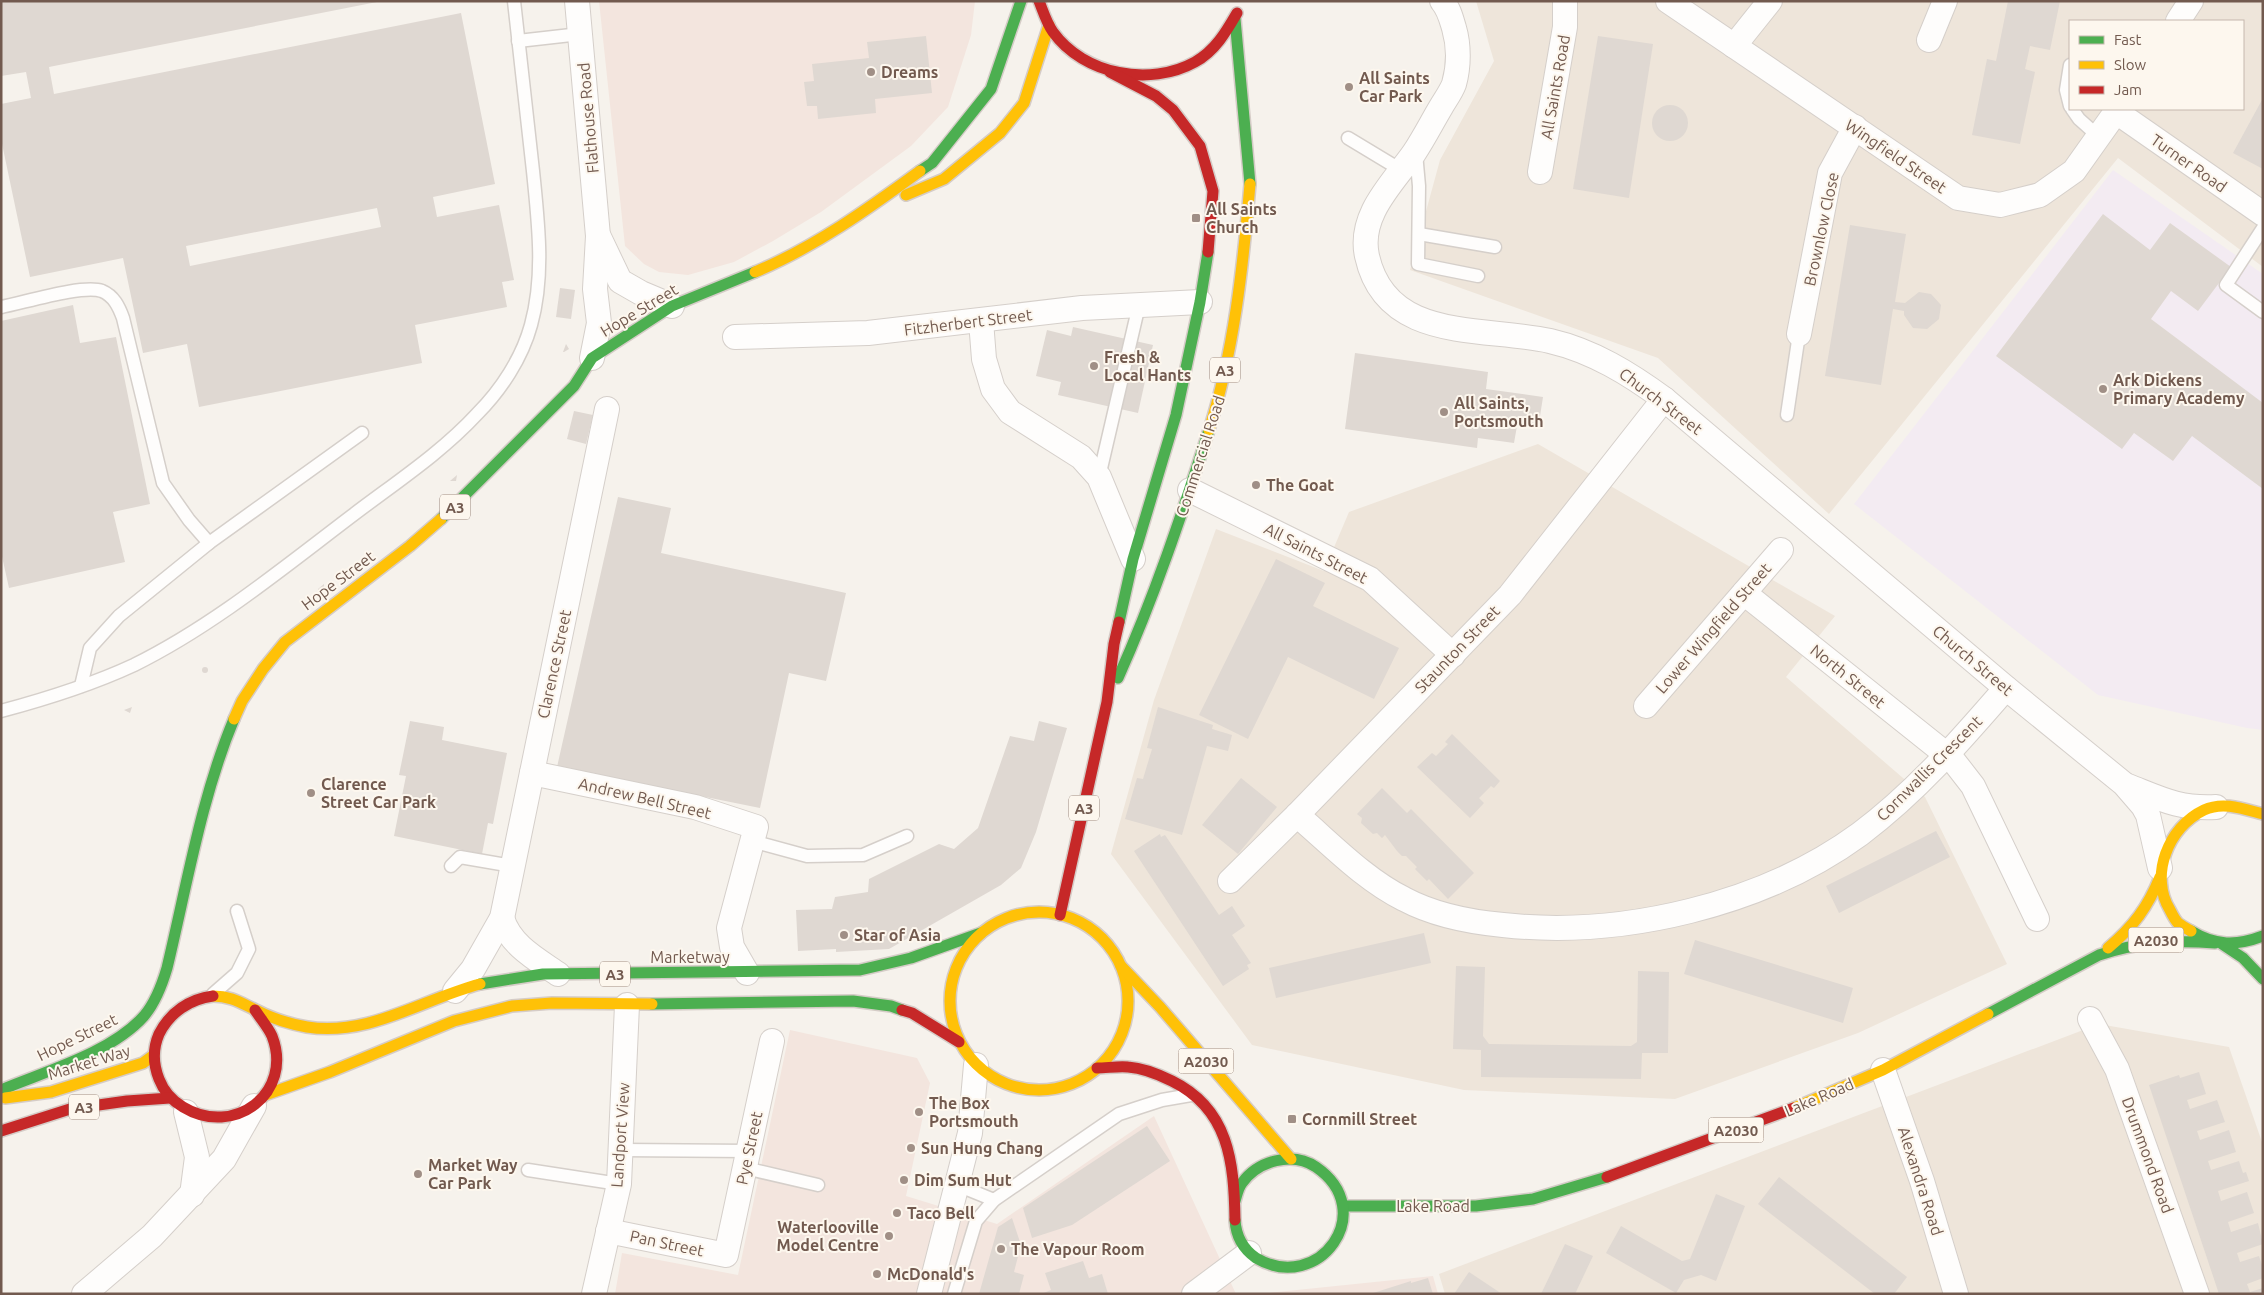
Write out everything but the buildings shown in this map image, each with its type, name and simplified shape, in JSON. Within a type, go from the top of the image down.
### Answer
[{"type":"main road","name":"Hope Street","points":[[1,1090],[112,1041],[131,1029],[144,1016],[162,984],[168,968],[209,789],[222,748],[242,701],[262,669],[285,642],[410,546],[456,506],[574,386],[592,358],[672,306],[789,258],[861,214],[932,163],[991,89],[1021,1]]},
{"type":"main road","points":[[1039,1],[1049,25],[1061,41],[1075,54],[1092,65],[1110,72],[1135,77],[1159,75],[1182,68],[1204,56],[1222,40],[1235,19],[1242,1]]},
{"type":"main road","name":"Commercial Road","points":[[1107,702],[1132,647],[1190,490],[1222,390],[1243,262],[1250,179],[1235,19]]},
{"type":"main road","name":"Hope Street","points":[[861,214],[944,179],[1000,133],[1024,103],[1049,25]]},
{"type":"main road","name":"Commercial Road","points":[[1060,915],[1107,702],[1114,644],[1133,559],[1176,415],[1200,302],[1207,258],[1213,191],[1200,146],[1172,110],[1156,96],[1110,72]]},
{"type":"main road","points":[[2216,807],[2233,806],[2263,814]]},
{"type":"main road","name":"Lake Road","points":[[2099,955],[2135,925],[2147,907],[2160,872],[2165,848],[2180,827],[2201,812],[2216,807]]},
{"type":"main road","points":[[2160,872],[2163,896],[2175,918],[2192,934],[2218,943]]},
{"type":"main road","points":[[1032,912],[1060,915],[1085,925],[1106,943],[1120,965],[1128,993],[1126,1020],[1116,1047],[1097,1068],[1079,1081],[1058,1088],[1036,1090],[1014,1087],[993,1078],[976,1065],[959,1042],[950,1014],[951,984],[962,956],[981,933],[1005,919],[1032,912]]},
{"type":"main road","name":"Marketway","points":[[255,1010],[298,1025],[336,1030],[373,1023],[455,991],[486,982],[524,976],[558,974],[747,974],[867,969],[898,962],[981,933]]},
{"type":"main road","name":"Lake Road","points":[[1344,1206],[1476,1206],[1533,1199],[1597,1180],[1786,1112],[1883,1070],[2099,955],[2129,944],[2172,939],[2239,944],[2263,936]]},
{"type":"main road","name":"A2030","points":[[2218,943],[2243,958],[2263,979]]},
{"type":"main road","name":"A2030","points":[[1120,965],[1160,1007],[1291,1159]]},
{"type":"main road","points":[[211,996],[227,997],[242,1002],[255,1010],[268,1024],[276,1042],[278,1060],[274,1079],[259,1101],[239,1115],[221,1119],[203,1118],[178,1105],[161,1085],[156,1071],[154,1055],[158,1037],[166,1022],[178,1009],[194,1000],[211,996]]},
{"type":"main road","name":"A3","points":[[259,1101],[454,1021],[512,1006],[552,1003],[627,1005],[853,1001],[890,1006],[912,1013],[959,1042]]},
{"type":"main road","name":"Market Way","points":[[1,1099],[51,1092],[143,1062],[154,1055]]},
{"type":"main road","name":"A2030","points":[[1097,1068],[1130,1066],[1158,1074],[1196,1095],[1217,1122],[1230,1155],[1235,1201]]},
{"type":"main road","name":"A3","points":[[1,1131],[70,1109],[127,1101],[178,1105]]},
{"type":"main road","points":[[1291,1159],[1306,1161],[1320,1168],[1335,1184],[1344,1206],[1344,1223],[1338,1240],[1328,1254],[1314,1264],[1298,1269],[1280,1269],[1264,1263],[1249,1253],[1239,1238],[1234,1220],[1235,1201],[1242,1184],[1255,1170],[1272,1161],[1291,1159]]},
{"type":"street","name":"Flathouse Road","points":[[577,1],[598,236]]},
{"type":"street","name":"All Saints Road","points":[[1540,172],[1565,27],[1565,1]]},
{"type":"street","name":"Wingfield Street","points":[[1668,1],[1958,198],[2000,205],[2040,195],[2074,171],[2116,110]]},
{"type":"street","points":[[1734,46],[1770,1]]},
{"type":"street","points":[[1929,40],[1945,1]]},
{"type":"street","points":[[2179,20],[2192,1]]},
{"type":"street","name":"Church Street","points":[[1452,3],[1459,44],[1454,84],[1408,161],[1371,214],[1366,237],[1367,254],[1372,274],[1382,292],[1398,307],[1423,322],[1451,328],[1551,342],[1594,357],[1627,372],[1664,399],[2006,688],[2124,784],[2143,806],[2148,815],[2160,872]]},
{"type":"street","name":"Turner Road","points":[[2116,110],[2263,214]]},
{"type":"street","name":"Brownlow Close","points":[[1799,334],[1830,173],[1855,127]]},
{"type":"street","points":[[598,236],[620,281],[641,293],[672,306]]},
{"type":"street","points":[[592,358],[599,323],[595,289],[598,236]]},
{"type":"street","name":"Fitzherbert Street","points":[[735,337],[868,333],[1082,308],[1200,302]]},
{"type":"street","points":[[981,321],[984,359],[993,389],[1010,412],[1081,457],[1099,477],[1133,559]]},
{"type":"street","name":"Staunton Street","points":[[1230,881],[1297,815],[1510,594],[1664,399]]},
{"type":"street","name":"Clarence Street","points":[[455,991],[473,969],[502,918],[607,409]]},
{"type":"street","name":"All Saints Street","points":[[1190,490],[1370,579],[1452,655]]},
{"type":"street","name":"Lower Wingfield Street","points":[[1646,706],[1781,550]]},
{"type":"street","name":"North Street","points":[[1744,593],[1949,757],[1973,786],[2036,919]]},
{"type":"street","name":"Cornwallis Crescent","points":[[1297,815],[1373,879],[1405,900],[1426,908],[1470,920],[1556,930],[1610,926],[1663,917],[1750,892],[1803,867],[1858,835],[1884,815],[1949,757],[2006,688]]},
{"type":"street","name":"Andrew Bell Street","points":[[532,773],[695,807],[754,834]]},
{"type":"street","name":"Church Street","points":[[2124,784],[2170,803],[2186,807],[2216,807]]},
{"type":"street","points":[[747,974],[732,947],[729,928],[754,834]]},
{"type":"street","points":[[502,918],[505,929],[513,940],[558,974]]},
{"type":"street","name":"Landport View","points":[[594,1294],[619,1184],[627,1005]]},
{"type":"street","name":"Drummond Road","points":[[2090,1019],[2117,1070],[2197,1294]]},
{"type":"street","name":"Pye Street","points":[[726,1255],[772,1041]]},
{"type":"street","points":[[929,1294],[970,1133],[976,1065]]},
{"type":"street","name":"Alexandra Road","points":[[1883,1070],[1922,1181],[1956,1294]]},
{"type":"street","points":[[84,1294],[152,1236],[224,1160],[259,1101]]},
{"type":"street","points":[[178,1105],[197,1157],[192,1195]]},
{"type":"street","name":"Pan Street","points":[[608,1230],[726,1255]]},
{"type":"street","points":[[1194,1294],[1249,1253]]},
{"type":"lane","points":[[1,711],[81,686],[132,665],[161,650],[247,595],[457,434],[476,416],[500,387],[526,340],[535,310],[539,281],[537,206],[514,1]]},
{"type":"lane","points":[[518,41],[580,34]]},
{"type":"lane","points":[[2069,71],[2066,90],[2069,100]]},
{"type":"lane","points":[[2073,110],[2079,119],[2098,136]]},
{"type":"lane","points":[[1348,138],[1408,161],[1419,186],[1418,264],[1478,276]]},
{"type":"lane","points":[[2263,228],[2226,285],[2263,312]]},
{"type":"lane","points":[[1419,234],[1495,247]]},
{"type":"lane","points":[[1,308],[87,288],[102,292],[117,302],[124,318],[164,483],[189,520],[209,543]]},
{"type":"lane","points":[[1099,477],[1139,305]]},
{"type":"lane","points":[[1787,415],[1799,334]]},
{"type":"lane","points":[[81,686],[90,648],[119,616],[209,543],[362,432]]},
{"type":"lane","points":[[754,834],[807,856],[863,855],[907,836]]},
{"type":"lane","points":[[452,866],[460,856],[512,866]]},
{"type":"lane","points":[[211,996],[236,973],[249,949],[237,911]]},
{"type":"lane","points":[[954,1294],[976,1221],[994,1200],[1119,1114],[1162,1100],[1196,1095]]},
{"type":"lane","points":[[621,1150],[747,1159],[818,1185]]},
{"type":"lane","points":[[528,1170],[619,1184]]},
{"type":"lane","points":[[957,1185],[994,1200]]},
{"type":"shaded area","points":[[599,1],[975,1],[971,35],[948,107],[911,146],[821,212],[773,241],[734,262],[688,275],[659,272],[644,264],[625,246]]},
{"type":"shaded area","points":[[1476,1],[2263,1],[2263,267],[2118,158],[1829,514],[1658,358],[1410,270],[1440,160],[1494,61]]},
{"type":"shaded area","name":"Ark Dickens Primary Academy","points":[[2113,170],[2263,274],[2263,730],[2098,695],[1854,504]]},
{"type":"shaded area","points":[[1538,444],[1835,616],[1786,677],[1925,797],[2007,964],[1858,1033],[1675,1099],[1464,1090],[1252,1045],[1111,854],[1154,700],[1216,529],[1324,571],[1349,512]]},
{"type":"shaded area","points":[[2099,1024],[2229,1047],[2263,1145],[2263,1294],[1445,1294],[1439,1274]]},
{"type":"shaded area","points":[[790,1030],[917,1058],[930,1083],[906,1196],[997,1224],[1154,1116],[1236,1294],[615,1294],[622,1253],[738,1275]]},
{"type":"shaded area","points":[[1433,1276],[1438,1294],[1259,1294]]},
{"type":"traffic: fast","points":[[920,171],[932,163],[991,89],[1021,1]]},
{"type":"traffic: fast","points":[[1235,19],[1250,184]]},
{"type":"traffic: fast","points":[[1119,622],[1133,559],[1176,415],[1200,302],[1208,252]]},
{"type":"traffic: fast","points":[[441,519],[574,386],[592,358],[672,306],[755,272]]},
{"type":"traffic: fast","points":[[1118,678],[1155,587],[1209,430]]},
{"type":"traffic: fast","points":[[1,1090],[96,1051],[130,1029],[144,1016],[152,1005],[167,968],[212,780],[234,719]]},
{"type":"traffic: fast","points":[[2191,931],[2209,940],[2226,943],[2244,942],[2263,936]]},
{"type":"traffic: fast","points":[[480,984],[543,974],[860,970],[911,958],[981,933]]},
{"type":"traffic: fast","points":[[1988,1014],[2099,955],[2128,947],[2156,943],[2215,943]]},
{"type":"traffic: fast","points":[[2222,944],[2243,958],[2263,979]]},
{"type":"traffic: fast","points":[[652,1004],[853,1001],[891,1006],[902,1010]]},
{"type":"traffic: fast","points":[[1235,1201],[1241,1185],[1249,1175],[1266,1164],[1286,1159],[1307,1162],[1316,1167],[1334,1185],[1342,1205],[1342,1225],[1334,1243],[1320,1257],[1301,1266],[1279,1267],[1256,1258],[1247,1251],[1241,1242],[1235,1220]]},
{"type":"traffic: fast","points":[[1344,1206],[1476,1206],[1533,1199],[1607,1177]]},
{"type":"traffic: slow","points":[[906,195],[944,179],[1000,133],[1024,103],[1049,25]]},
{"type":"traffic: slow","points":[[755,272],[820,239],[861,213],[920,171]]},
{"type":"traffic: slow","points":[[1209,430],[1218,400],[1231,339],[1241,277],[1250,184]]},
{"type":"traffic: slow","points":[[234,719],[242,701],[263,669],[285,642],[410,546],[441,519]]},
{"type":"traffic: slow","points":[[2191,931],[2177,922],[2164,897],[2161,882],[2162,868],[2172,840],[2191,818],[2211,807],[2234,807],[2263,814]]},
{"type":"traffic: slow","points":[[2108,948],[2139,916],[2160,877]]},
{"type":"traffic: slow","points":[[1039,912],[1073,919],[1088,927],[1102,938],[1113,952],[1121,967],[1128,1001],[1121,1035],[1113,1050],[1102,1064],[1088,1075],[1073,1083],[1039,1090],[1005,1083],[990,1075],[976,1064],[965,1050],[957,1035],[950,1001],[957,967],[965,952],[976,938],[990,927],[1005,919],[1039,912]]},
{"type":"traffic: slow","points":[[1121,966],[1160,1007],[1291,1159]]},
{"type":"traffic: slow","points":[[213,996],[236,1000],[268,1016],[287,1022],[307,1027],[330,1029],[374,1022],[480,984]]},
{"type":"traffic: slow","points":[[265,1095],[330,1072],[454,1021],[512,1006],[552,1003],[652,1004]]},
{"type":"traffic: slow","points":[[1794,1108],[1883,1070],[1988,1014]]},
{"type":"traffic: slow","points":[[5,1098],[51,1092],[143,1063],[154,1055]]},
{"type":"traffic: jam","points":[[1039,1],[1051,29],[1066,47],[1100,67],[1138,75],[1158,74],[1177,70],[1202,58],[1214,47],[1237,13]]},
{"type":"traffic: jam","points":[[1110,72],[1156,96],[1173,110],[1200,146],[1213,191],[1208,252]]},
{"type":"traffic: jam","points":[[1060,915],[1107,702],[1114,644],[1119,622]]},
{"type":"traffic: jam","points":[[213,996],[196,1000],[175,1013],[159,1034],[155,1050],[157,1073],[166,1092],[183,1107],[202,1115],[222,1117],[239,1113],[255,1104],[267,1092],[275,1076],[277,1057],[272,1036],[255,1010]]},
{"type":"traffic: jam","points":[[902,1010],[912,1013],[959,1042]]},
{"type":"traffic: jam","points":[[1097,1068],[1128,1067],[1150,1072],[1172,1081],[1191,1093],[1206,1106],[1217,1122],[1225,1139],[1230,1158],[1235,1220]]},
{"type":"traffic: jam","points":[[1,1131],[70,1109],[127,1101],[170,1098]]},
{"type":"traffic: jam","points":[[1607,1177],[1794,1108]]},
{"type":"place","name":"Dreams","points":[[871,72]]},
{"type":"place","name":"All Saints Car Park","points":[[1349,87]]},
{"type":"place","name":"All Saints Church","points":[[1196,218]]},
{"type":"place","name":"Fresh & Local Hants","points":[[1094,366]]},
{"type":"place","name":"Ark Dickens Primary Academy","points":[[2103,389]]},
{"type":"place","name":"All Saints, Portsmouth","points":[[1444,412]]},
{"type":"place","name":"The Goat","points":[[1256,485]]},
{"type":"place","name":"Clarence Street Car Park","points":[[311,793]]},
{"type":"place","name":"Star of Asia","points":[[844,935]]},
{"type":"place","name":"The Box Portsmouth","points":[[919,1112]]},
{"type":"place","name":"Cornmill Street","points":[[1292,1119]]},
{"type":"place","name":"Sun Hung Chang","points":[[911,1148]]},
{"type":"place","name":"Market Way Car Park","points":[[418,1174]]},
{"type":"place","name":"Dim Sum Hut","points":[[904,1180]]},
{"type":"place","name":"Taco Bell","points":[[897,1213]]},
{"type":"place","name":"Waterlooville Model Centre","points":[[889,1236]]},
{"type":"place","name":"The Vapour Room","points":[[1001,1249]]},
{"type":"place","name":"McDonald's","points":[[877,1274]]}]
